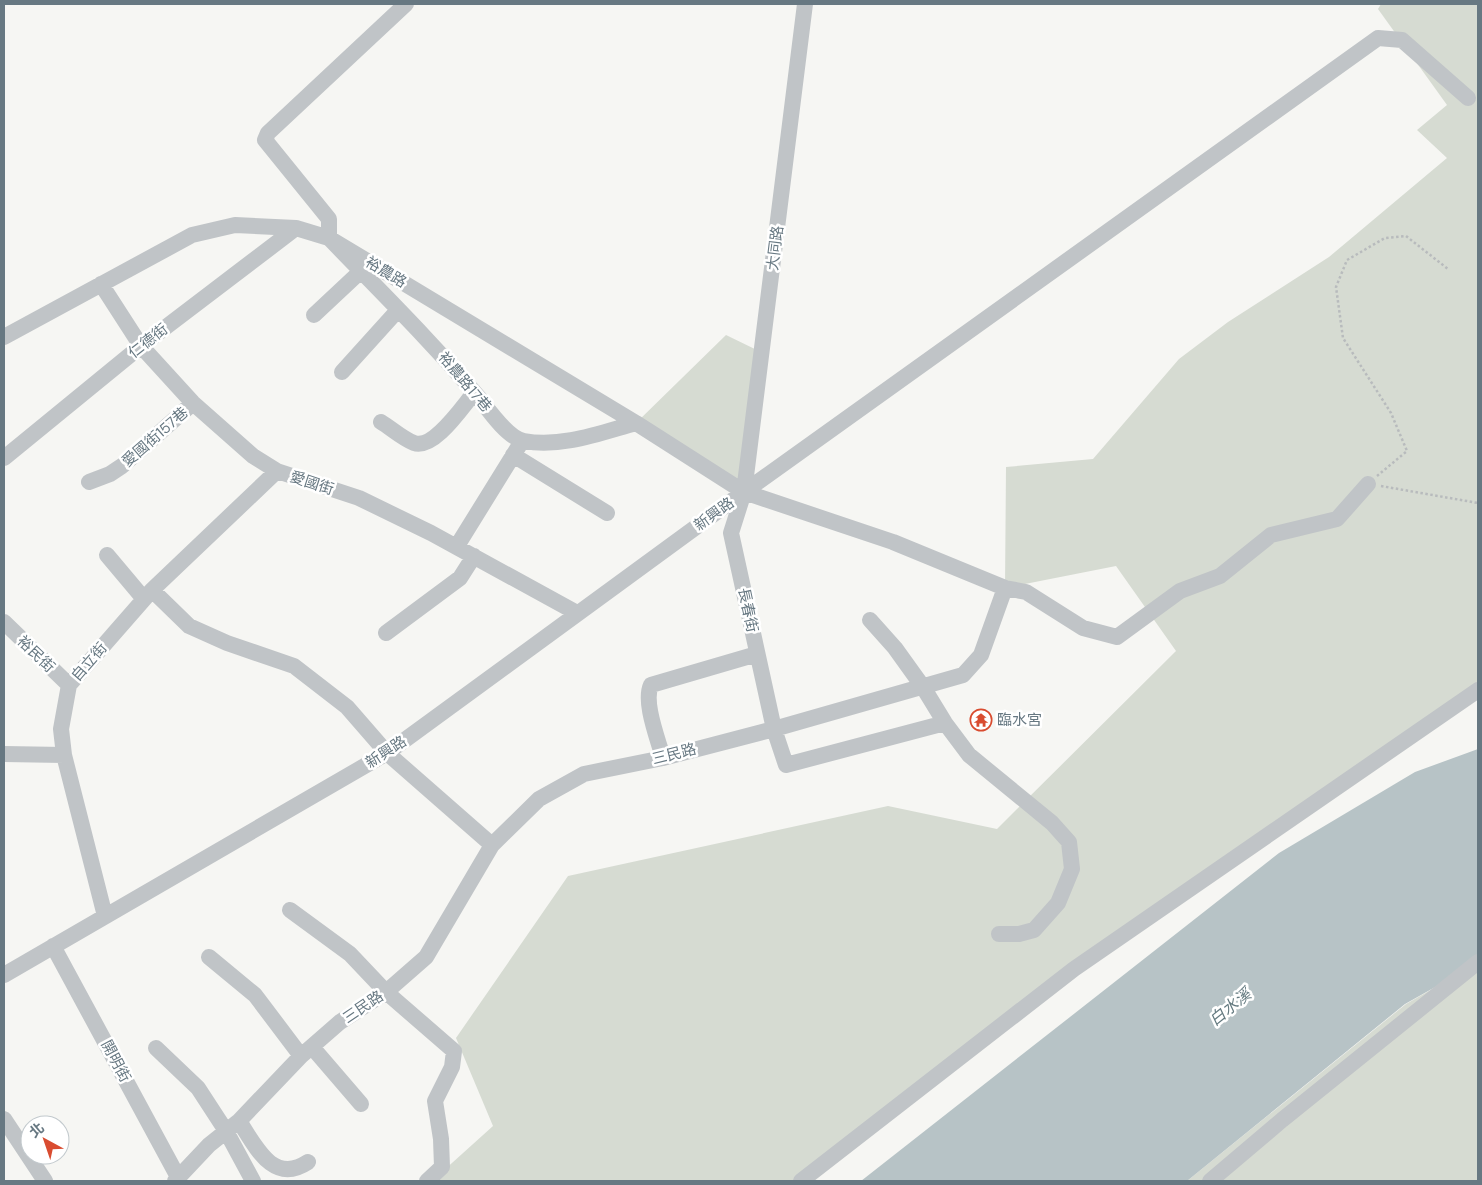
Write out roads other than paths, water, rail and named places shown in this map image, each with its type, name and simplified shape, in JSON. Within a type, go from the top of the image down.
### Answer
[{"type":"street","points":[[329,238],[329,220],[265,140],[268,133],[406,4]]},
{"type":"street","name":"大同路","points":[[744,492],[805,4]]},
{"type":"street","name":"新興路","points":[[4,975],[387,753],[744,492],[1378,38],[1402,40],[1468,98]]},
{"type":"street","name":"裕農路","points":[[4,337],[192,235],[234,225],[296,228],[329,238],[636,423],[744,492]]},
{"type":"street","name":"仁德街","points":[[4,458],[142,346],[296,228]]},
{"type":"street","name":"裕農路17巷","points":[[329,238],[443,356],[506,430],[517,448],[607,513]]},
{"type":"street","points":[[314,315],[361,271]]},
{"type":"street","name":"愛國街","points":[[101,284],[142,346],[193,403],[253,456],[277,471],[359,498],[457,546],[577,613]]},
{"type":"street","points":[[342,372],[398,310]]},
{"type":"street","points":[[381,422],[413,443],[423,445],[433,441],[474,393]]},
{"type":"street","name":"愛國街157巷","points":[[89,482],[110,474],[122,466],[193,403]]},
{"type":"street","points":[[457,546],[517,448],[589,436],[636,423]]},
{"type":"street","name":"自立街","points":[[105,916],[64,755],[60,729],[69,685],[148,595],[277,471]]},
{"type":"street","points":[[744,492],[893,542],[1005,588],[1026,592],[1083,628],[1117,636],[1180,591],[1220,576],[1271,535],[1337,519],[1368,484]]},
{"type":"street","name":"長春街","points":[[744,492],[731,533],[774,729],[786,764],[944,723]]},
{"type":"street","points":[[107,555],[148,595],[189,626],[227,643],[294,666],[347,707],[387,753],[492,846]]},
{"type":"street","points":[[386,634],[460,578],[474,556]]},
{"type":"street","name":"三民路","points":[[177,1179],[208,1146],[233,1126],[306,1052],[340,1022],[386,992],[426,957],[492,846],[540,799],[584,774],[663,758],[963,676],[981,655],[1005,588]]},
{"type":"street","points":[[870,620],[895,648],[923,687],[944,723],[969,755],[1052,823],[1069,842],[1072,869],[1058,903],[1034,930],[1019,934],[999,934]]},
{"type":"street","name":"裕民街","points":[[4,622],[69,685]]},
{"type":"street","points":[[663,758],[649,704],[648,693],[651,685],[758,654]]},
{"type":"street","points":[[801,1181],[1074,968],[1478,690]]},
{"type":"street","points":[[4,740],[21,754]]},
{"type":"street","points":[[4,754],[64,755]]},
{"type":"street","points":[[290,910],[350,954],[386,992],[454,1051],[452,1067],[435,1101],[441,1139],[442,1167],[427,1181]]},
{"type":"street","name":"開明街","points":[[53,946],[177,1179]]},
{"type":"street","points":[[209,957],[255,994],[306,1052],[361,1104]]},
{"type":"street","points":[[1210,1181],[1478,962]]},
{"type":"street","points":[[156,1048],[198,1088],[262,1157],[283,1170],[297,1169],[308,1162]]},
{"type":"street","points":[[4,1119],[44,1181]]},
{"type":"street","points":[[233,1126],[253,1181]]},
{"type":"water","name":"白水溪","points":[[1478,749],[1478,963],[1405,1004],[1187,1181],[861,1181],[1279,853],[1415,772]]},
{"type":"place","name":"臨水宮","points":[[981,720]]}]
